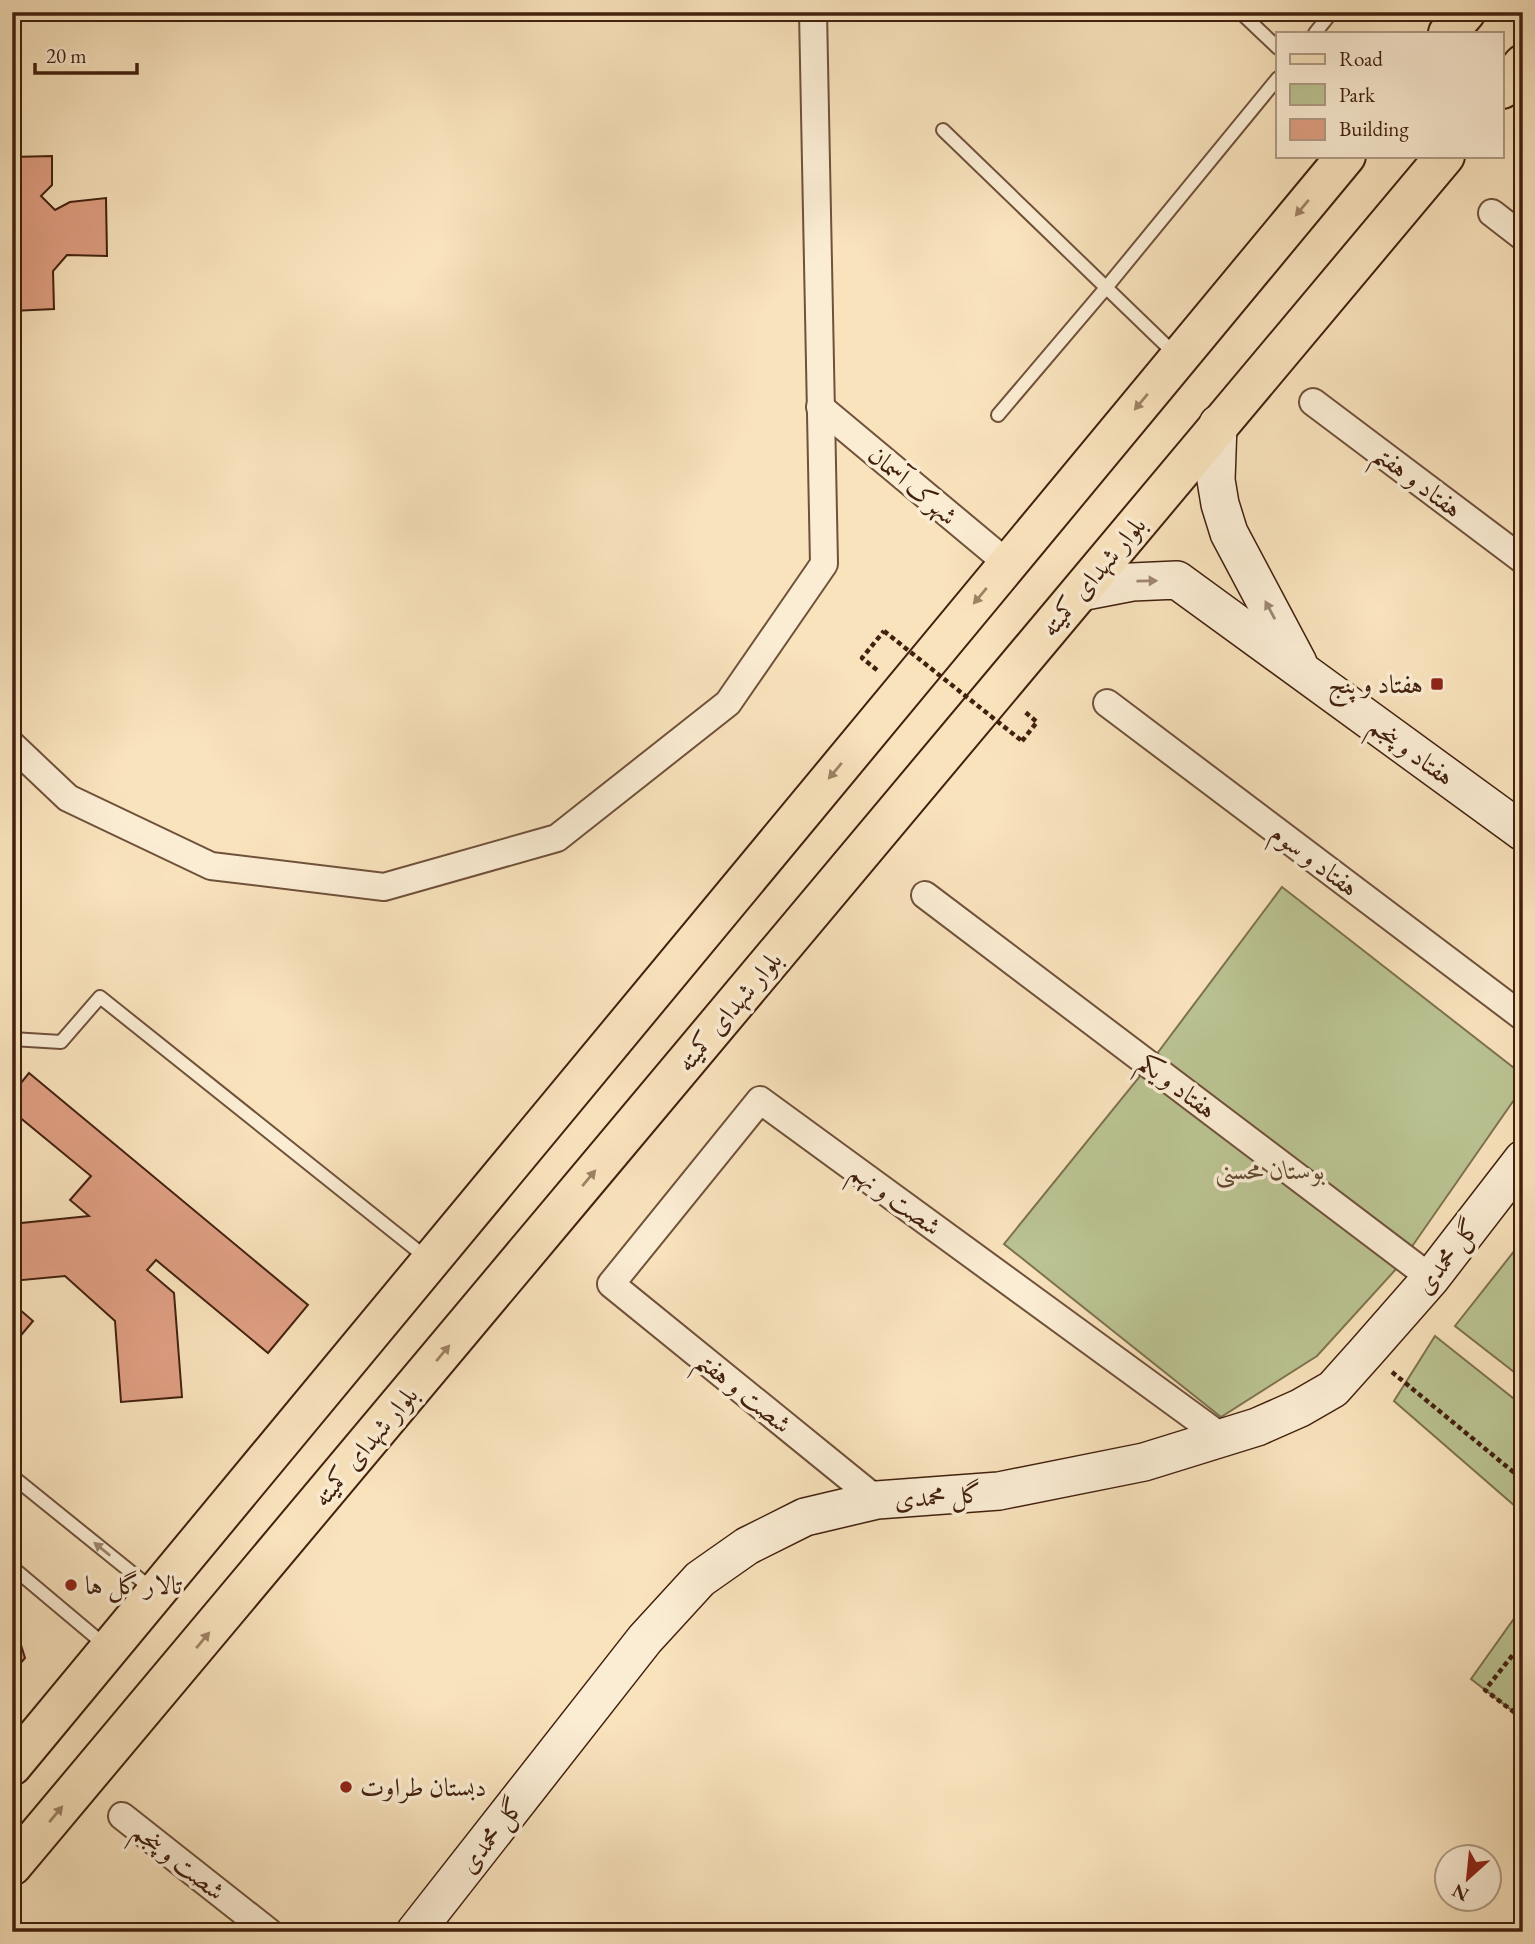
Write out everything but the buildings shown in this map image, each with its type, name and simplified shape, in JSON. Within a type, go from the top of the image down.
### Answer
[{"type":"main road","points":[[1449,32],[1466,12]]},
{"type":"main road","points":[[1504,87],[1523,64]]},
{"type":"main road","points":[[12,1766],[1344,158]]},
{"type":"main road","name":"بلوار شهدای کمیته","points":[[12,1866],[1443,158]]},
{"type":"street","points":[[12,745],[68,797],[212,866],[384,887],[557,838],[728,703],[824,564],[813,12]]},
{"type":"street","points":[[1492,213],[1523,237]]},
{"type":"street","name":"هفتاد و هفتم","points":[[1313,402],[1523,560]]},
{"type":"street","name":"شهرک آسمان","points":[[820,407],[1007,563]]},
{"type":"street","points":[[1218,424],[1216,480],[1229,533],[1302,670]]},
{"type":"street","name":"هفتاد و پنجم","points":[[1080,592],[1132,582],[1177,580],[1523,832]]},
{"type":"street","name":"هفتاد و سوم","points":[[1107,703],[1523,1017]]},
{"type":"street","name":"هفتاد و یکم","points":[[925,895],[1431,1278]]},
{"type":"street","name":"شصت و نهم","points":[[611,1284],[760,1100],[1223,1438]]},
{"type":"street","name":"گل محمدی","points":[[415,1932],[645,1639],[700,1578],[747,1546],[805,1517],[877,1500],[999,1491],[1144,1462],[1223,1438],[1300,1409],[1333,1389],[1367,1351],[1431,1278],[1523,1159]]},
{"type":"street","name":"شصت و هفتم","points":[[611,1284],[877,1500]]},
{"type":"street","name":"شصت و پنجم","points":[[122,1816],[269,1932]]},
{"type":"lane","points":[[1240,12],[1276,46]]},
{"type":"lane","points":[[1316,32],[1332,12]]},
{"type":"lane","points":[[998,415],[1276,80]]},
{"type":"lane","points":[[943,130],[1178,357]]},
{"type":"lane","points":[[12,1039],[61,1042],[100,997],[430,1261]]},
{"type":"lane","points":[[12,1476],[155,1592]]},
{"type":"lane","points":[[12,1567],[108,1649]]},
{"type":"path","points":[[862,658],[884,631],[1022,741],[1037,722]]},
{"type":"path","points":[[1367,1351],[1523,1480]]},
{"type":"path","points":[[1523,1642],[1485,1690],[1523,1719]]},
{"type":"green space","name":"بوستان محسنی","points":[[1282,887],[1523,1075],[1523,1087],[1397,1268],[1317,1356],[1221,1417],[1004,1244],[1141,1075]]},
{"type":"green space","points":[[1523,1240],[1523,1379],[1455,1326]]},
{"type":"green space","points":[[1435,1336],[1523,1406],[1523,1513],[1394,1401]]},
{"type":"green space","points":[[1523,1606],[1523,1719],[1471,1679]]},
{"type":"place","name":"هفتاد و پنج","points":[[1437,684]]},
{"type":"place","name":"تالار گل ها","points":[[71,1585]]},
{"type":"place","name":"دبستان طراوت","points":[[346,1787]]}]
